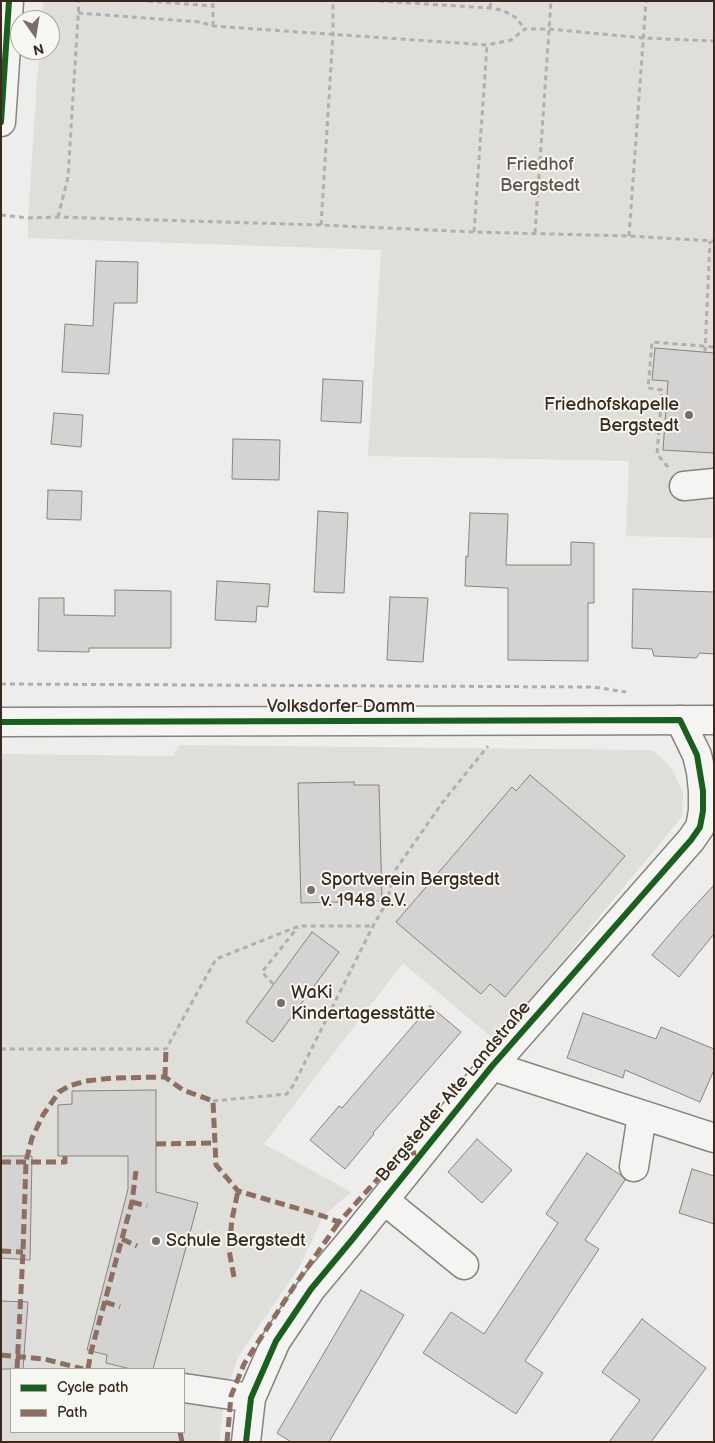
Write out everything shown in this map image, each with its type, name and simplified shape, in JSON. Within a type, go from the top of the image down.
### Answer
[{"type":"street","points":[[1,122],[10,1]]},
{"type":"street","points":[[684,486],[714,483]]},
{"type":"street","name":"Bergstedter Alte Landstraße","points":[[246,1442],[251,1398],[276,1341],[311,1288],[492,1066],[691,840],[700,826],[703,811],[701,772],[697,755],[680,720]]},
{"type":"street","name":"Volksdorfer Damm","points":[[1,722],[714,720]]},
{"type":"street","points":[[492,1066],[714,1138]]},
{"type":"street","points":[[634,1167],[642,1115]]},
{"type":"street","points":[[384,1200],[464,1266]]},
{"type":"street","points":[[185,1392],[251,1398]]},
{"type":"path","points":[[58,217],[68,177],[79,1]]},
{"type":"path","points":[[148,1],[213,4],[214,26]]},
{"type":"path","points":[[321,226],[333,34],[333,1]]},
{"type":"path","points":[[379,1],[502,10],[515,18],[525,29]]},
{"type":"path","points":[[490,1],[490,8]]},
{"type":"path","points":[[535,234],[551,1]]},
{"type":"path","points":[[629,236],[646,1]]},
{"type":"path","points":[[78,13],[200,22],[214,26],[487,45],[511,40],[525,29],[549,29],[644,38],[714,42]]},
{"type":"path","points":[[474,232],[487,45]]},
{"type":"path","points":[[1,215],[28,218],[58,217],[629,236],[712,241],[705,352]]},
{"type":"path","points":[[684,486],[657,454],[662,390],[648,388],[652,342],[714,347]]},
{"type":"path","points":[[1,684],[594,687],[633,694]]},
{"type":"path","points":[[213,1101],[287,1094],[294,1084],[373,926],[387,902],[394,872],[442,803],[507,721]]},
{"type":"path","points":[[1,1048],[166,1049],[216,958],[299,926],[373,926]]},
{"type":"path","points":[[273,984],[262,972],[299,926]]},
{"type":"shaded area","name":"Friedhof Bergstedt","points":[[43,1],[714,1],[714,538],[626,536],[629,461],[368,456],[381,250],[28,238],[38,60],[60,60],[60,10],[43,10]]},
{"type":"shaded area","name":"Sportverein Bergstedt v. 1948 e.V.","points":[[179,745],[651,750],[672,769],[683,792],[682,817],[496,1041],[403,963],[264,1144],[351,1192],[323,1216],[300,1266],[238,1357],[225,1396],[219,1442],[1,1442],[1,754],[173,756]]},
{"type":"building","points":[[96,261],[138,262],[137,303],[114,303],[109,374],[62,372],[65,324],[93,326]]},
{"type":"building","name":"Friedhofskapelle Bergstedt","points":[[655,348],[714,353],[714,453],[663,450],[668,381],[652,380]]},
{"type":"building","points":[[323,379],[363,381],[361,423],[321,421]]},
{"type":"building","points":[[54,413],[83,415],[81,447],[51,444]]},
{"type":"building","points":[[233,439],[280,440],[279,480],[232,479]]},
{"type":"building","points":[[48,490],[82,491],[81,520],[47,519]]},
{"type":"building","points":[[318,511],[348,513],[344,593],[314,592]]},
{"type":"building","points":[[470,513],[508,514],[506,565],[571,565],[571,542],[594,543],[594,603],[588,603],[588,661],[508,660],[508,588],[465,586]]},
{"type":"building","points":[[217,581],[270,584],[268,607],[257,606],[256,622],[215,620]]},
{"type":"building","points":[[633,589],[714,592],[714,654],[700,653],[696,658],[654,656],[652,649],[632,648]]},
{"type":"building","points":[[115,590],[171,591],[171,648],[89,648],[89,652],[38,651],[39,598],[64,598],[64,615],[115,616]]},
{"type":"building","points":[[390,597],[428,598],[423,662],[387,660]]},
{"type":"building","points":[[530,775],[625,856],[505,997],[490,984],[481,994],[396,922],[512,787],[516,791]]},
{"type":"building","points":[[354,782],[354,785],[379,785],[382,901],[301,903],[298,783]]},
{"type":"building","points":[[714,885],[714,934],[679,977],[652,955]]},
{"type":"building","name":"WaKi Kindertagesstätte","points":[[312,932],[339,952],[273,1042],[246,1022]]},
{"type":"building","points":[[430,1006],[461,1032],[373,1133],[345,1169],[310,1140],[339,1106],[342,1108]]},
{"type":"building","points":[[583,1013],[656,1039],[661,1027],[714,1049],[714,1070],[700,1102],[625,1070],[623,1078],[567,1058]]},
{"type":"building","points":[[156,1090],[156,1192],[198,1203],[153,1368],[127,1368],[106,1363],[107,1355],[87,1350],[128,1189],[128,1156],[58,1156],[58,1105],[72,1104],[72,1091]]},
{"type":"building","points":[[477,1139],[512,1170],[482,1203],[448,1172]]},
{"type":"building","points":[[587,1153],[622,1176],[625,1180],[585,1240],[599,1249],[525,1361],[543,1373],[516,1414],[423,1353],[451,1312],[484,1334],[558,1223],[546,1214]]},
{"type":"building","points":[[1,1156],[32,1156],[30,1260],[1,1258]]},
{"type":"building","points":[[692,1169],[714,1176],[714,1224],[679,1213]]},
{"type":"building","points":[[361,1290],[404,1315],[329,1442],[291,1442],[277,1433]]},
{"type":"building","points":[[1,1301],[28,1302],[23,1368],[1,1369]]},
{"type":"building","points":[[642,1319],[706,1368],[651,1442],[609,1442],[640,1400],[602,1372]]},
{"type":"marked path","points":[[165,1077],[166,1049]]},
{"type":"marked path","points":[[17,1368],[26,1161],[32,1138],[43,1115],[59,1092],[69,1086],[86,1081],[113,1078],[165,1077],[183,1090],[213,1101],[216,1165],[238,1191],[339,1222],[401,1153],[422,1153]]},
{"type":"marked path","points":[[156,1144],[215,1143]]},
{"type":"marked path","points":[[1,1162],[65,1162],[65,1156]]},
{"type":"marked path","points":[[88,1368],[132,1202],[136,1171]]},
{"type":"marked path","points":[[234,1277],[229,1250],[232,1219],[238,1191]]},
{"type":"marked path","points":[[132,1202],[147,1206]]},
{"type":"marked path","points":[[227,1442],[231,1396],[244,1364],[295,1285],[339,1222]]},
{"type":"marked path","points":[[122,1239],[137,1246]]},
{"type":"marked path","points":[[1,1251],[23,1252]]},
{"type":"marked path","points":[[105,1302],[120,1307]]},
{"type":"marked path","points":[[1,1355],[44,1359],[79,1368]]},
{"type":"marked path","points":[[180,1433],[182,1442]]},
{"type":"cycle path","points":[[1,122],[9,1]]},
{"type":"cycle path","points":[[1,722],[680,720],[697,755],[703,791],[703,811],[700,827],[691,840],[492,1066],[311,1289],[276,1341],[251,1398],[246,1442]]},
{"type":"place","name":"Friedhofskapelle Bergstedt","points":[[689,415]]},
{"type":"place","name":"Sportverein Bergstedt v. 1948 e.V.","points":[[311,890]]},
{"type":"place","name":"WaKi Kindertagesstätte","points":[[281,1003]]},
{"type":"place","name":"Schule Bergstedt","points":[[156,1241]]}]
